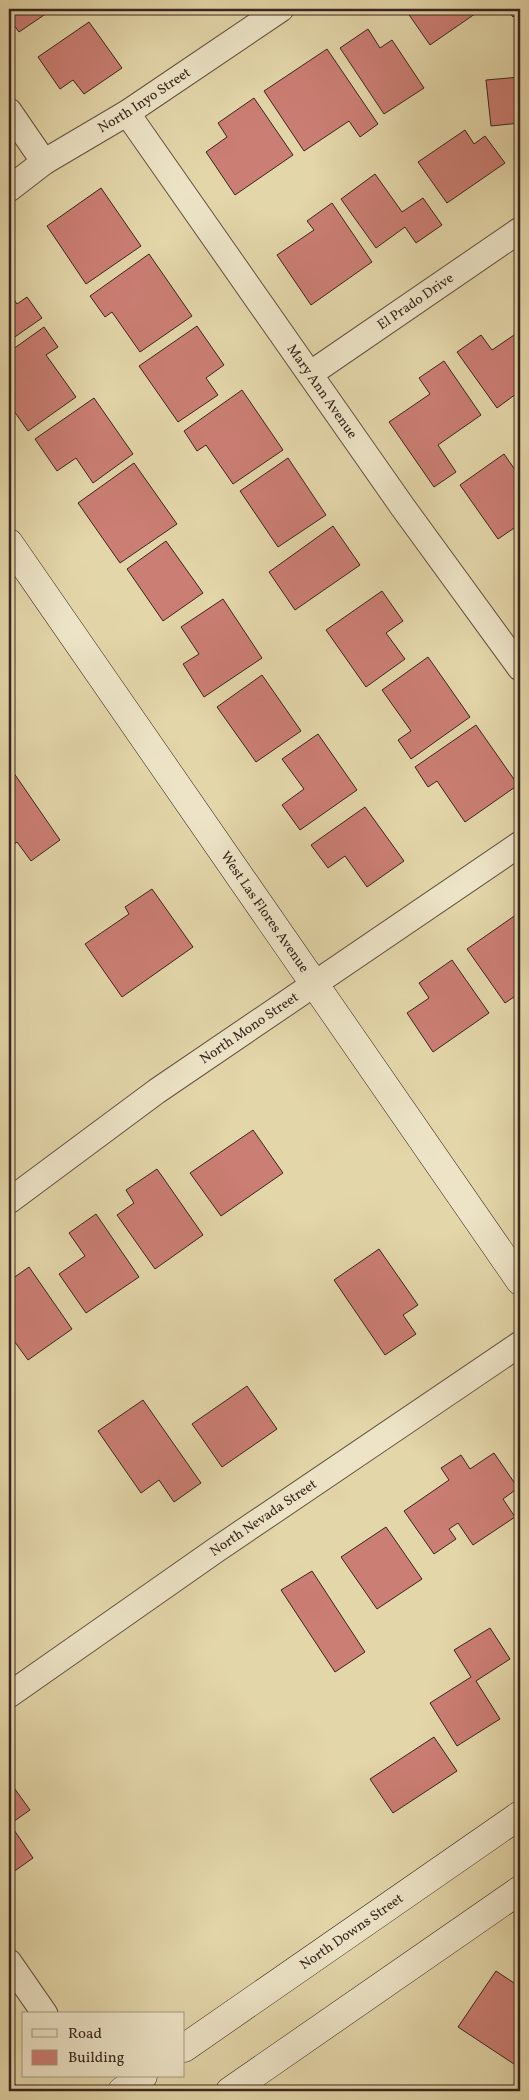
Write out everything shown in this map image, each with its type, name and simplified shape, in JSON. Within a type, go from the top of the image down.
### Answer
[{"type":"street","name":"North Inyo Street","points":[[9,189],[44,162],[127,113],[281,9]]},
{"type":"street","points":[[9,111],[44,162]]},
{"type":"street","name":"Mary Ann Avenue","points":[[127,113],[402,506],[520,668]]},
{"type":"street","name":"El Prado Drive","points":[[310,374],[520,230]]},
{"type":"street","name":"West Las Flores Avenue","points":[[9,543],[520,1281]]},
{"type":"street","name":"North Mono Street","points":[[9,1201],[157,1091],[313,983],[520,844]]},
{"type":"street","name":"North Nevada Street","points":[[9,1695],[216,1550],[520,1344]]},
{"type":"street","name":"North Downs Street","points":[[185,2047],[520,1815]]},
{"type":"street","points":[[230,2091],[520,1890]]},
{"type":"street","points":[[9,1962],[44,2012]]},
{"type":"street","points":[[122,2091],[140,2078]]},
{"type":"lane","points":[[9,2086],[12,2091]]},
{"type":"building","points":[[9,9],[53,9],[19,32],[9,18]]},
{"type":"building","points":[[405,9],[482,9],[430,45]]},
{"type":"building","points":[[507,9],[520,9],[520,12],[513,17]]},
{"type":"building","points":[[89,22],[122,68],[84,94],[73,80],[60,89],[38,57]]},
{"type":"building","points":[[368,29],[380,48],[392,40],[424,88],[384,114],[340,48]]},
{"type":"building","points":[[327,49],[378,124],[360,137],[349,121],[304,151],[264,91]]},
{"type":"building","points":[[520,77],[520,123],[491,126],[486,80]]},
{"type":"building","points":[[254,98],[293,155],[235,195],[206,152],[227,137],[218,123]]},
{"type":"building","points":[[465,130],[474,144],[485,136],[505,163],[447,203],[418,162]]},
{"type":"building","points":[[375,174],[402,212],[423,198],[442,225],[416,243],[405,227],[376,248],[341,199]]},
{"type":"building","points":[[101,188],[141,246],[86,284],[47,226]]},
{"type":"building","points":[[332,203],[372,262],[311,305],[277,255],[314,230],[307,221]]},
{"type":"building","points":[[149,254],[192,316],[140,352],[112,312],[105,317],[90,296]]},
{"type":"building","points":[[9,292],[17,304],[27,297],[42,318],[9,341]]},
{"type":"building","points":[[197,326],[224,365],[206,378],[218,395],[178,422],[139,366]]},
{"type":"building","points":[[44,327],[58,347],[46,355],[76,397],[28,431],[9,404],[9,352]]},
{"type":"building","points":[[520,331],[520,391],[497,408],[457,352],[481,335],[492,350]]},
{"type":"building","points":[[444,361],[481,415],[438,445],[456,472],[434,487],[389,422],[430,394],[419,378]]},
{"type":"building","points":[[242,390],[283,450],[233,484],[206,445],[197,451],[184,431]]},
{"type":"building","points":[[94,398],[133,454],[93,483],[76,458],[57,471],[35,439]]},
{"type":"building","points":[[504,454],[520,477],[520,524],[498,539],[460,485]]},
{"type":"building","points":[[288,458],[326,515],[278,547],[240,491]]},
{"type":"building","points":[[134,463],[177,524],[120,563],[78,503]]},
{"type":"building","points":[[333,526],[360,565],[295,610],[269,572]]},
{"type":"building","points":[[166,541],[203,593],[163,621],[127,569]]},
{"type":"building","points":[[382,591],[403,621],[386,633],[405,659],[366,687],[326,630]]},
{"type":"building","points":[[223,599],[262,658],[204,697],[183,664],[199,654],[181,627]]},
{"type":"building","points":[[428,657],[470,717],[411,759],[398,740],[411,731],[382,690]]},
{"type":"building","points":[[262,675],[301,731],[256,762],[217,707]]},
{"type":"building","points":[[476,725],[518,785],[465,822],[437,781],[428,787],[415,767]]},
{"type":"building","points":[[318,734],[357,790],[300,830],[282,805],[304,789],[282,759]]},
{"type":"building","points":[[9,766],[60,840],[31,861],[17,842],[9,848]]},
{"type":"building","points":[[365,807],[404,861],[367,887],[345,856],[328,868],[311,845]]},
{"type":"building","points":[[152,889],[193,947],[122,997],[85,944],[129,914],[125,907]]},
{"type":"building","points":[[520,912],[520,993],[505,1003],[467,949]]},
{"type":"building","points":[[452,960],[489,1013],[433,1052],[407,1013],[429,998],[419,983]]},
{"type":"building","points":[[253,1130],[283,1173],[221,1216],[190,1173]]},
{"type":"building","points":[[157,1169],[203,1235],[155,1269],[117,1215],[134,1203],[126,1190]]},
{"type":"building","points":[[96,1214],[139,1277],[86,1313],[59,1274],[85,1256],[69,1233]]},
{"type":"building","points":[[379,1249],[418,1305],[403,1315],[416,1334],[385,1355],[334,1280]]},
{"type":"building","points":[[29,1267],[72,1329],[28,1360],[9,1334],[9,1281]]},
{"type":"building","points":[[247,1386],[277,1429],[222,1467],[192,1424]]},
{"type":"building","points":[[143,1400],[201,1483],[174,1502],[159,1480],[141,1493],[98,1431]]},
{"type":"building","points":[[494,1453],[518,1488],[503,1499],[515,1517],[473,1545],[458,1523],[449,1529],[456,1539],[434,1554],[404,1511],[449,1480],[441,1468],[461,1455],[470,1469]]},
{"type":"building","points":[[386,1527],[422,1579],[377,1609],[341,1557]]},
{"type":"building","points":[[312,1571],[365,1652],[335,1672],[281,1590]]},
{"type":"building","points":[[490,1628],[510,1659],[476,1681],[500,1719],[457,1746],[430,1703],[471,1677],[454,1650]]},
{"type":"building","points":[[434,1737],[457,1771],[393,1813],[370,1779]]},
{"type":"building","points":[[12,1785],[30,1810],[10,1824],[33,1858],[9,1875],[9,1787]]},
{"type":"building","points":[[496,1971],[520,1987],[520,2068],[458,2027]]}]
